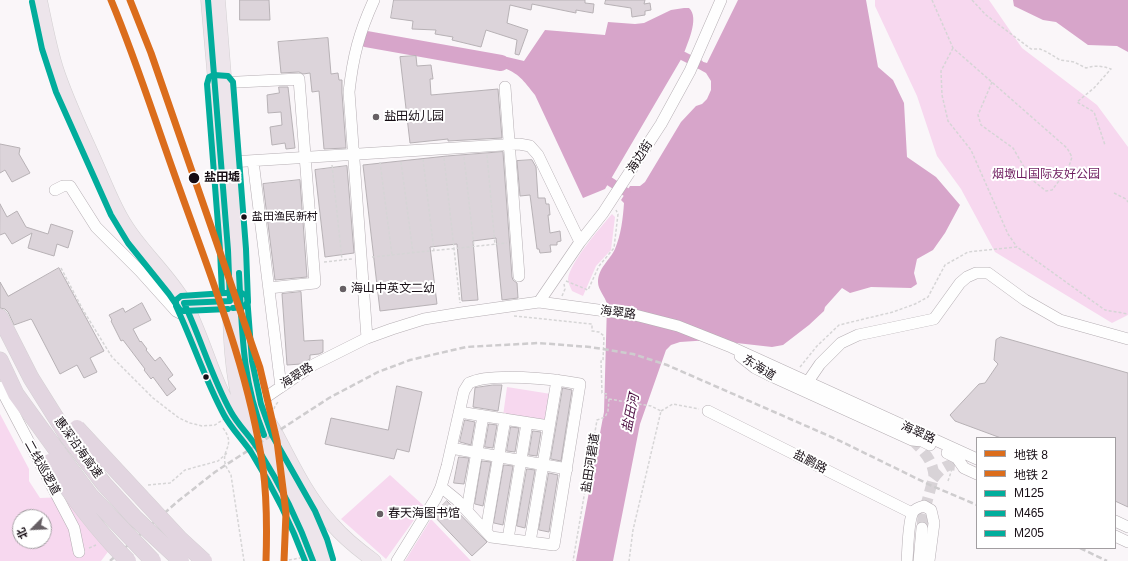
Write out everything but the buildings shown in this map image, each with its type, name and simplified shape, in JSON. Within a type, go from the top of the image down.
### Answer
[{"type":"highway","points":[[0,317],[11,338],[57,404],[72,432],[204,561]]},
{"type":"highway","points":[[0,360],[37,439],[54,457],[70,492],[94,525],[128,561]]},
{"type":"highway","name":"惠深沿海高速","points":[[72,432],[109,490],[135,518],[182,561]]},
{"type":"highway","name":"惠深沿海高速","points":[[54,457],[153,561]]},
{"type":"main road","points":[[40,0],[50,47],[64,90],[118,212],[134,238],[172,285],[187,308],[200,337],[214,376],[232,414],[253,440]]},
{"type":"main road","points":[[208,0],[232,162],[238,250],[235,300],[230,329],[235,376],[242,412],[253,440],[297,519],[309,559]]},
{"type":"main road","points":[[218,0],[220,83],[228,250],[245,370],[258,421],[307,513],[319,541],[325,561]]},
{"type":"main road","points":[[187,308],[235,300]]},
{"type":"main road","points":[[253,406],[267,419],[317,506]]},
{"type":"main road","points":[[285,473],[345,538],[374,561]]},
{"type":"street","points":[[367,338],[349,92],[351,68],[356,44],[374,0]]},
{"type":"street","name":"海边街","points":[[539,302],[580,242],[604,213],[661,124],[690,71],[721,0]]},
{"type":"street","points":[[220,83],[299,78],[316,283],[268,288]]},
{"type":"street","points":[[505,87],[519,276]]},
{"type":"street","points":[[232,162],[509,144],[530,146],[538,155],[580,242]]},
{"type":"street","points":[[253,161],[281,387]]},
{"type":"street","points":[[55,190],[63,186],[70,186],[96,227],[140,271],[176,311],[185,315],[187,308]]},
{"type":"street","points":[[807,383],[820,364],[841,343],[858,335],[934,319],[960,283],[967,277],[976,273],[988,273],[1025,300],[1060,320],[1128,339]]},
{"type":"street","name":"海翠路","points":[[253,406],[313,365],[367,338],[424,319],[539,302],[635,315],[678,326],[731,347],[791,380],[912,440],[922,442],[957,458],[964,468],[976,474]]},
{"type":"street","points":[[397,561],[436,498],[441,487],[464,391],[468,383],[503,377],[557,380],[580,384],[554,545],[491,537],[457,500],[441,487]]},
{"type":"street","points":[[530,542],[557,380]]},
{"type":"street","name":"海翠路","points":[[791,380],[807,383],[976,460]]},
{"type":"street","name":"二线巡逻道","points":[[0,387],[74,528],[79,552]]},
{"type":"street","name":"盐鹏路","points":[[708,411],[912,513]]},
{"type":"street","points":[[459,412],[549,426]]},
{"type":"street","points":[[467,510],[478,453],[483,416]]},
{"type":"street","points":[[486,531],[505,419]]},
{"type":"street","points":[[508,539],[527,423]]},
{"type":"street","points":[[451,448],[566,468]]},
{"type":"street","points":[[907,561],[910,520],[912,513],[924,506],[929,508],[933,514],[934,522],[929,561]]},
{"type":"street","points":[[1116,521],[1128,526]]},
{"type":"street","points":[[919,561],[922,528]]},
{"type":"street","points":[[1116,536],[1128,542]]},
{"type":"path","points":[[932,0],[953,48],[992,82],[1067,148],[1072,156],[1068,169],[1052,190],[1046,191],[1031,179],[1013,148],[981,125],[978,115],[992,82]]},
{"type":"path","points":[[972,0],[986,15],[1031,49],[1040,49],[1060,60],[1074,62],[1086,68],[1101,66],[1111,69],[1094,88],[1077,102],[1094,112],[1105,145]]},
{"type":"path","points":[[953,48],[941,71],[942,95],[948,121],[971,150],[1008,234],[1017,248]]},
{"type":"path","points":[[486,146],[495,245]]},
{"type":"path","points":[[463,147],[474,247]]},
{"type":"path","points":[[442,148],[461,313]]},
{"type":"path","points":[[422,149],[434,251]]},
{"type":"path","points":[[400,151],[413,253]]},
{"type":"path","points":[[379,152],[392,255]]},
{"type":"path","points":[[331,156],[342,260]]},
{"type":"path","points":[[1068,169],[1078,174]]},
{"type":"path","points":[[1114,193],[1128,202]]},
{"type":"path","points":[[564,280],[588,290],[599,266],[614,248],[618,214]]},
{"type":"path","points":[[314,263],[517,242]]},
{"type":"path","points":[[61,268],[83,310],[112,357],[154,398],[179,418],[202,426],[215,425],[232,414]]},
{"type":"path","points":[[510,316],[533,317],[592,324],[592,331],[599,332],[604,336],[603,361],[601,361],[602,393],[607,394],[606,398],[652,406],[661,410]]},
{"type":"path","name":"盐田河碧道","points":[[573,561],[598,420],[605,416],[608,411],[609,399]]},
{"type":"path","points":[[274,412],[275,406],[279,401]]},
{"type":"path","points":[[661,410],[673,404],[708,411]]},
{"type":"path","points":[[629,561],[633,530],[661,410]]},
{"type":"path","points":[[223,428],[228,435],[229,443],[224,461],[231,475],[244,561]]},
{"type":"path","points":[[170,483],[185,470],[218,461],[226,453]]},
{"type":"path","points":[[948,481],[954,463]]},
{"type":"path","points":[[79,552],[97,545],[100,541]]},
{"type":"path","points":[[284,561],[309,559]]},
{"type":"green space","name":"烟墩山国际友好公园","points":[[875,0],[989,0],[1022,48],[1097,105],[1128,147],[1128,315],[1112,323],[995,252],[961,189],[937,156],[917,96],[875,6]]},
{"type":"green space","points":[[612,214],[615,217],[611,250],[596,266],[583,296],[572,291],[568,281],[570,272],[586,245]]},
{"type":"green space","points":[[507,387],[551,394],[547,422],[503,416]]},
{"type":"green space","points":[[0,414],[29,469],[29,481],[40,498],[67,497],[110,549],[101,561],[0,561]]},
{"type":"green space","points":[[390,475],[424,506],[386,559],[341,519]]},
{"type":"green space","points":[[431,519],[471,561],[405,561]]},
{"type":"water","name":"盐田河","points":[[738,0],[866,0],[878,67],[893,80],[904,103],[907,157],[936,177],[960,205],[945,233],[933,250],[917,259],[914,273],[917,284],[911,288],[871,287],[850,293],[842,288],[825,307],[824,311],[809,325],[783,345],[772,347],[710,340],[680,342],[671,345],[666,350],[640,424],[613,561],[576,561],[604,412],[607,304],[599,288],[598,282],[600,272],[613,253],[619,238],[624,203],[621,200],[630,186],[640,186],[645,182],[681,122],[696,106],[702,104],[707,99],[711,90],[711,81],[706,73],[697,68],[700,61],[707,63]]},
{"type":"water","points":[[1013,0],[1128,0],[1128,52],[1117,46],[1088,45],[1056,22],[1043,20],[1014,6]]},
{"type":"water","points":[[689,8],[692,12],[693,24],[690,38],[683,56],[605,189],[583,198],[535,95],[520,78],[501,67],[503,56],[524,61],[545,30],[605,35],[608,22],[635,24],[644,23],[671,10]]},
{"type":"waterway","points":[[366,39],[501,63]]},
{"type":"waterway","points":[[683,56],[699,64]]},
{"type":"waterway","points":[[609,181],[626,192]]},
{"type":"tunnel","points":[[912,440],[930,460],[934,476],[923,516],[922,528]]},
{"type":"tunnel","points":[[933,479],[946,466],[954,465],[964,468]]},
{"type":"railway","points":[[110,561],[177,502],[215,472],[329,398],[378,372],[410,360],[466,347],[538,343],[590,347],[633,354],[667,365],[836,439],[930,485],[976,505]]},
{"type":"railway","points":[[1082,549],[1107,561]]},
{"type":"metro line","name":"2","points":[[111,0],[138,71],[228,327],[249,397],[263,468],[267,538],[266,561]]},
{"type":"metro line","name":"8","points":[[130,0],[151,53],[260,368],[277,441],[286,513],[284,561]]},
{"type":"transit line","name":"M125","points":[[208,0],[228,250],[230,301],[184,303],[224,399],[234,417],[255,444],[274,476],[308,546],[313,561]]},
{"type":"transit line","name":"M465","points":[[32,2],[42,49],[56,92],[111,215],[128,243],[180,310],[228,309]]},
{"type":"transit line","name":"M465","points":[[222,293],[207,84],[209,77],[214,75],[228,76],[233,82],[246,249],[248,302],[243,307],[233,308]]},
{"type":"transit line","name":"M125","points":[[239,273],[242,335],[247,375],[251,395],[264,435]]},
{"type":"transit line","name":"M205","points":[[305,561],[281,505],[251,452],[233,429],[217,402],[176,306],[176,300],[181,296],[240,292],[247,296],[252,361],[261,404],[272,435],[315,511],[327,539],[333,559]]},
{"type":"place","name":"盐田幼儿园","points":[[376,117]]},
{"type":"place","name":"盐田墟","points":[[194,178]]},
{"type":"place","name":"盐田渔民新村","points":[[244,217]]},
{"type":"place","name":"海山中英文二幼","points":[[343,289]]},
{"type":"place","name":"春天海图书馆","points":[[380,514]]}]
